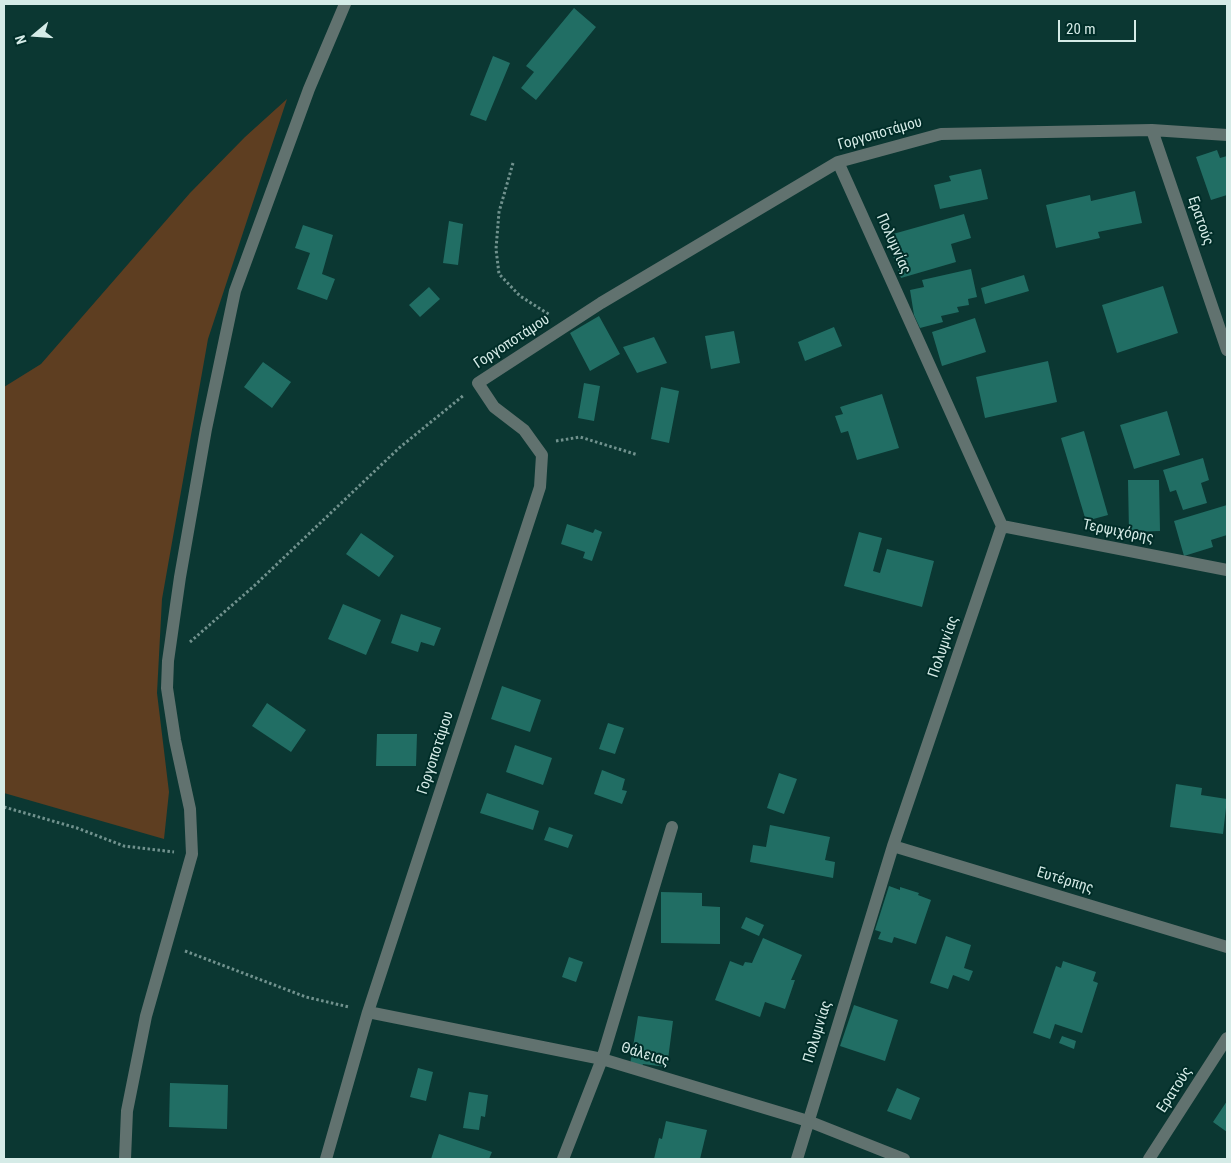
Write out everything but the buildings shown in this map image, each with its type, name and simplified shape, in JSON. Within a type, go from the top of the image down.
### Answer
[{"type":"street","points":[[126,1159],[127,1111],[146,1016],[192,854],[190,810],[175,740],[167,688],[168,661],[180,576],[206,429],[235,291],[309,89],[345,4]]},
{"type":"street","name":"Γοργοποτάμου","points":[[326,1159],[368,1012],[540,488],[542,455],[524,430],[494,407],[478,384],[601,303],[838,162],[942,134],[1152,130],[1227,135]]},
{"type":"street","name":"Ερατούς","points":[[1152,130],[1227,350]]},
{"type":"street","name":"Πολυμνίας","points":[[797,1159],[893,846],[1002,526],[838,162]]},
{"type":"street","name":"Τερψιχόρης","points":[[1002,526],[1227,570]]},
{"type":"street","points":[[563,1159],[602,1058],[672,827]]},
{"type":"street","name":"Ευτέρπης","points":[[893,846],[1227,947]]},
{"type":"street","name":"Θάλειας","points":[[368,1012],[602,1058],[808,1121],[904,1159]]},
{"type":"street","name":"Ερατούς","points":[[1149,1159],[1227,1038]]},
{"type":"path","points":[[513,163],[499,212],[496,249],[499,274],[520,296],[567,326]]},
{"type":"path","points":[[168,661],[254,586],[399,448],[478,384]]},
{"type":"path","points":[[537,448],[563,439],[580,437],[638,456]]},
{"type":"path","points":[[4,807],[77,828],[124,846],[192,854]]},
{"type":"path","points":[[166,944],[306,997],[368,1012]]},
{"type":"shaded area","points":[[287,99],[208,339],[162,599],[157,693],[169,792],[164,839],[4,793],[4,387],[41,364],[190,193],[245,137]]}]
